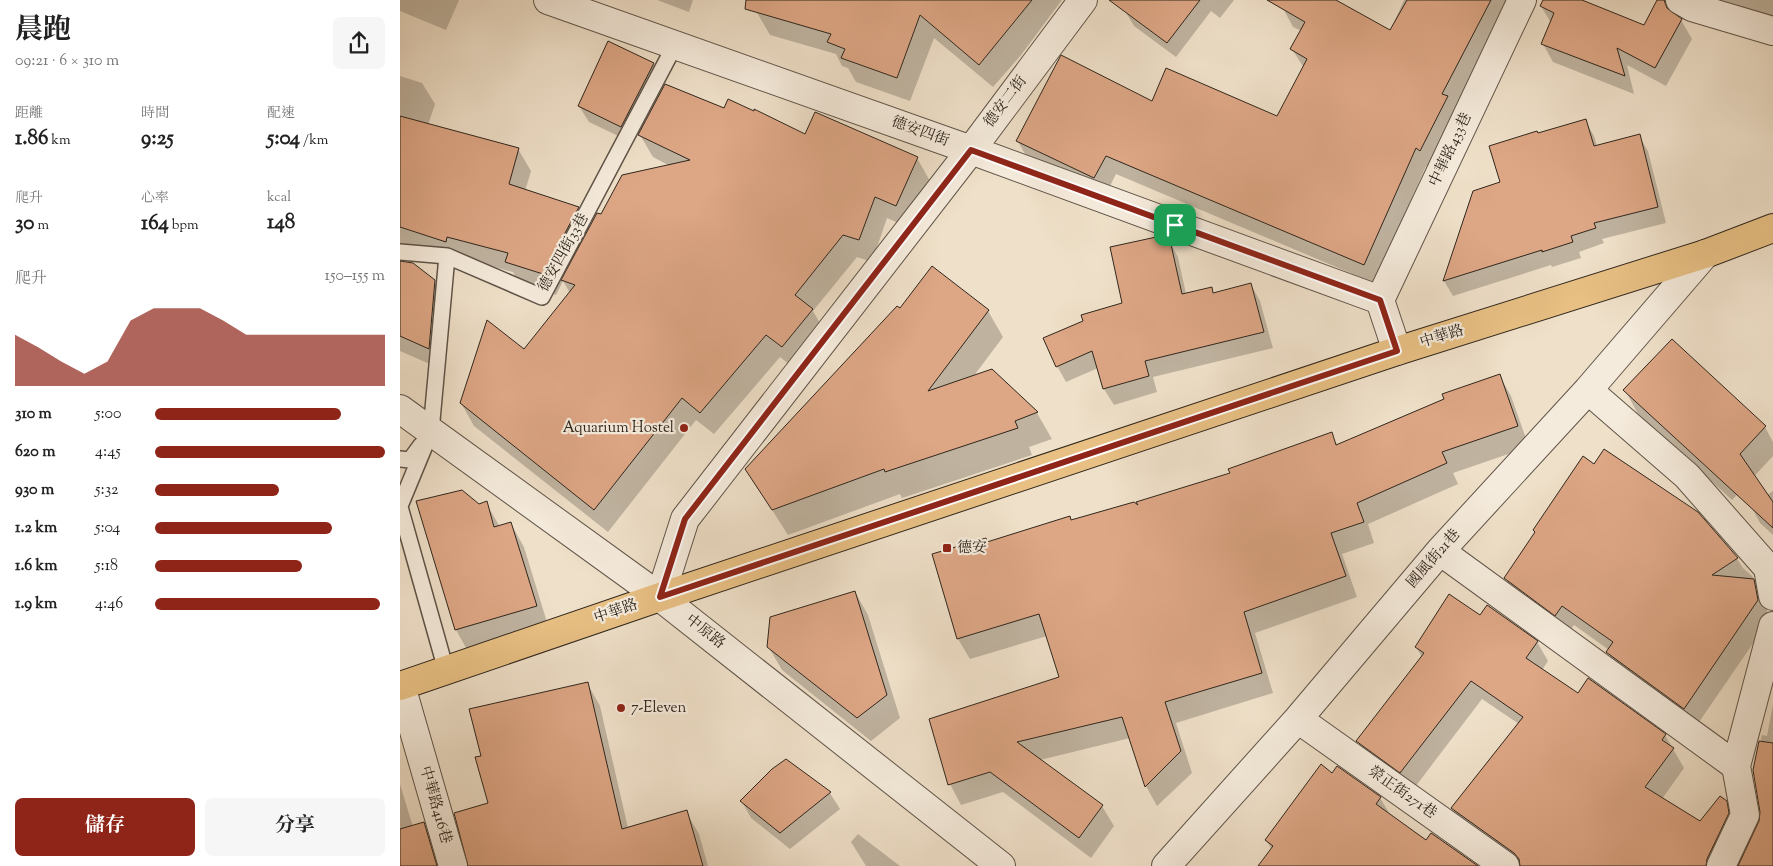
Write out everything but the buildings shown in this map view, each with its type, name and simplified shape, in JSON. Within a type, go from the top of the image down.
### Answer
[{"type":"main road","name":"中華路","points":[[400,686],[660,597],[1397,351],[1705,254],[1773,228]]},
{"type":"street","name":"德安二街","points":[[660,597],[685,519],[971,150],[1083,0]]},
{"type":"street","name":"中華路433巷","points":[[1380,300],[1522,0]]},
{"type":"street","points":[[1680,0],[1692,7],[1773,31]]},
{"type":"street","name":"德安四街","points":[[562,2],[674,45],[971,150],[1380,300]]},
{"type":"street","name":"國風街21巷","points":[[1166,866],[1298,719],[1440,550],[1588,390],[1705,254]]},
{"type":"street","points":[[1380,300],[1397,351]]},
{"type":"street","points":[[1588,390],[1687,476],[1768,568],[1773,596]]},
{"type":"street","name":"中原路","points":[[400,410],[660,597],[1001,866]]},
{"type":"street","points":[[1440,550],[1736,766]]},
{"type":"street","points":[[1721,866],[1745,815],[1736,766],[1773,626]]},
{"type":"street","name":"中華路416巷","points":[[400,686],[453,866]]},
{"type":"street","name":"榮正街271巷","points":[[1298,719],[1505,866]]},
{"type":"lane","name":"德安四街33巷","points":[[447,256],[542,298],[674,45]]},
{"type":"lane","points":[[400,252],[447,256],[430,431],[400,506],[446,670]]},
{"type":"lane","points":[[400,459],[410,460],[430,431]]},
{"type":"place","name":"Aquarium Hostel","points":[[684,428]]},
{"type":"place","name":"德安","points":[[947,548]]},
{"type":"place","name":"7-Eleven","points":[[621,708]]},
{"type":"route","points":[[971,150],[1175,225],[1380,300],[1397,351],[660,597],[685,519],[971,150]]}]
